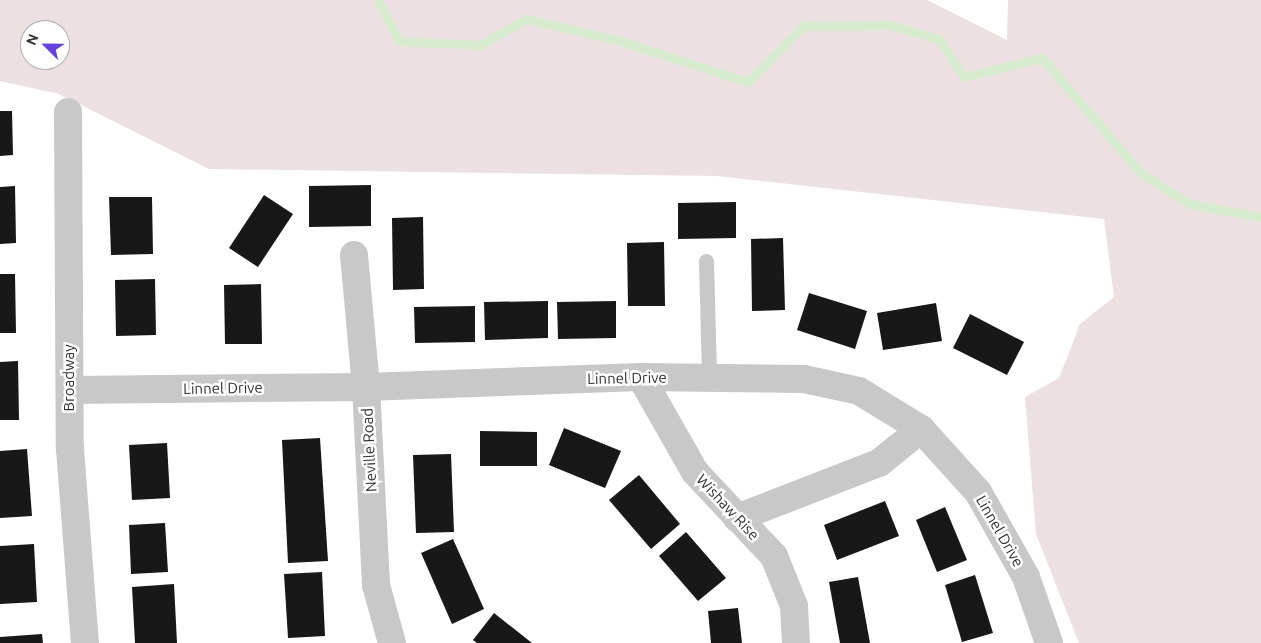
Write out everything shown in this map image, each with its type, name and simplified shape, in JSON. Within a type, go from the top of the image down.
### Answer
[{"type":"street","name":"Broadway","points":[[68,112],[70,449],[85,643]]},
{"type":"street","name":"Neville Road","points":[[354,255],[366,387],[376,585],[392,643]]},
{"type":"street","name":"Linnel Drive","points":[[70,390],[366,387],[641,377],[804,378],[859,391],[921,429],[978,492],[1026,577],[1049,643]]},
{"type":"street","name":"Wishaw Rise","points":[[641,377],[695,472],[774,556],[794,606],[796,643]]},
{"type":"street","points":[[737,518],[879,463],[921,429]]},
{"type":"lane","points":[[706,262],[709,378]]},
{"type":"shaded area","points":[[0,0],[927,0],[1007,40],[1008,0],[1261,0],[1261,643],[1079,643],[1036,534],[1025,397],[1059,378],[1080,324],[1114,297],[1104,219],[716,176],[209,169],[59,94],[0,81]]},
{"type":"building","points":[[0,111],[12,111],[13,155],[0,156]]},
{"type":"building","points":[[371,185],[371,226],[309,227],[309,186]]},
{"type":"building","points":[[15,186],[16,243],[0,244],[0,187]]},
{"type":"building","points":[[264,195],[293,214],[258,267],[229,248]]},
{"type":"building","points":[[109,197],[152,197],[153,254],[111,255]]},
{"type":"building","points":[[736,202],[736,238],[678,239],[678,203]]},
{"type":"building","points":[[423,217],[424,289],[393,290],[392,218]]},
{"type":"building","points":[[783,238],[785,310],[752,311],[751,239]]},
{"type":"building","points":[[664,242],[665,306],[628,306],[627,243]]},
{"type":"building","points":[[0,274],[15,274],[16,333],[0,333]]},
{"type":"building","points":[[155,279],[156,335],[116,336],[115,280]]},
{"type":"building","points":[[261,284],[262,344],[225,344],[224,285]]},
{"type":"building","points":[[809,293],[867,311],[855,349],[797,330]]},
{"type":"building","points":[[548,301],[548,338],[485,340],[484,302]]},
{"type":"building","points":[[616,301],[616,338],[558,339],[557,302]]},
{"type":"building","points":[[936,303],[942,341],[883,350],[877,313]]},
{"type":"building","points":[[475,306],[475,342],[415,343],[414,307]]},
{"type":"building","points":[[970,314],[1024,342],[1007,375],[953,348]]},
{"type":"building","points":[[18,361],[19,420],[0,420],[0,362]]},
{"type":"building","points":[[564,428],[621,451],[605,488],[549,465]]},
{"type":"building","points":[[480,431],[537,432],[537,466],[480,466]]},
{"type":"building","points":[[320,438],[328,561],[288,563],[282,440]]},
{"type":"building","points":[[167,443],[170,498],[132,500],[129,445]]},
{"type":"building","points":[[27,449],[32,516],[0,518],[0,451]]},
{"type":"building","points":[[451,454],[454,532],[416,533],[413,455]]},
{"type":"building","points":[[639,475],[680,524],[651,549],[609,500]]},
{"type":"building","points":[[885,501],[899,536],[837,560],[824,525]]},
{"type":"building","points":[[945,507],[967,560],[937,572],[916,520]]},
{"type":"building","points":[[165,523],[168,572],[131,574],[129,525]]},
{"type":"building","points":[[686,532],[726,578],[698,601],[659,556]]},
{"type":"building","points":[[453,539],[484,609],[452,624],[421,553]]},
{"type":"building","points":[[34,544],[37,602],[0,604],[0,546]]},
{"type":"building","points":[[322,572],[325,636],[288,638],[284,574]]},
{"type":"building","points":[[975,575],[993,633],[962,642],[945,585]]},
{"type":"building","points":[[858,577],[870,643],[840,643],[829,582]]},
{"type":"building","points":[[174,584],[177,643],[135,643],[132,587]]},
{"type":"building","points":[[738,608],[742,643],[711,643],[708,611]]},
{"type":"building","points":[[494,613],[532,643],[477,643],[473,640]]},
{"type":"building","points":[[42,634],[43,643],[0,643],[0,637]]},
{"type":"waterway","points":[[378,0],[399,41],[480,45],[526,19],[617,40],[748,82],[803,26],[890,25],[939,39],[964,77],[1042,58],[1141,173],[1190,204],[1261,217]]}]
